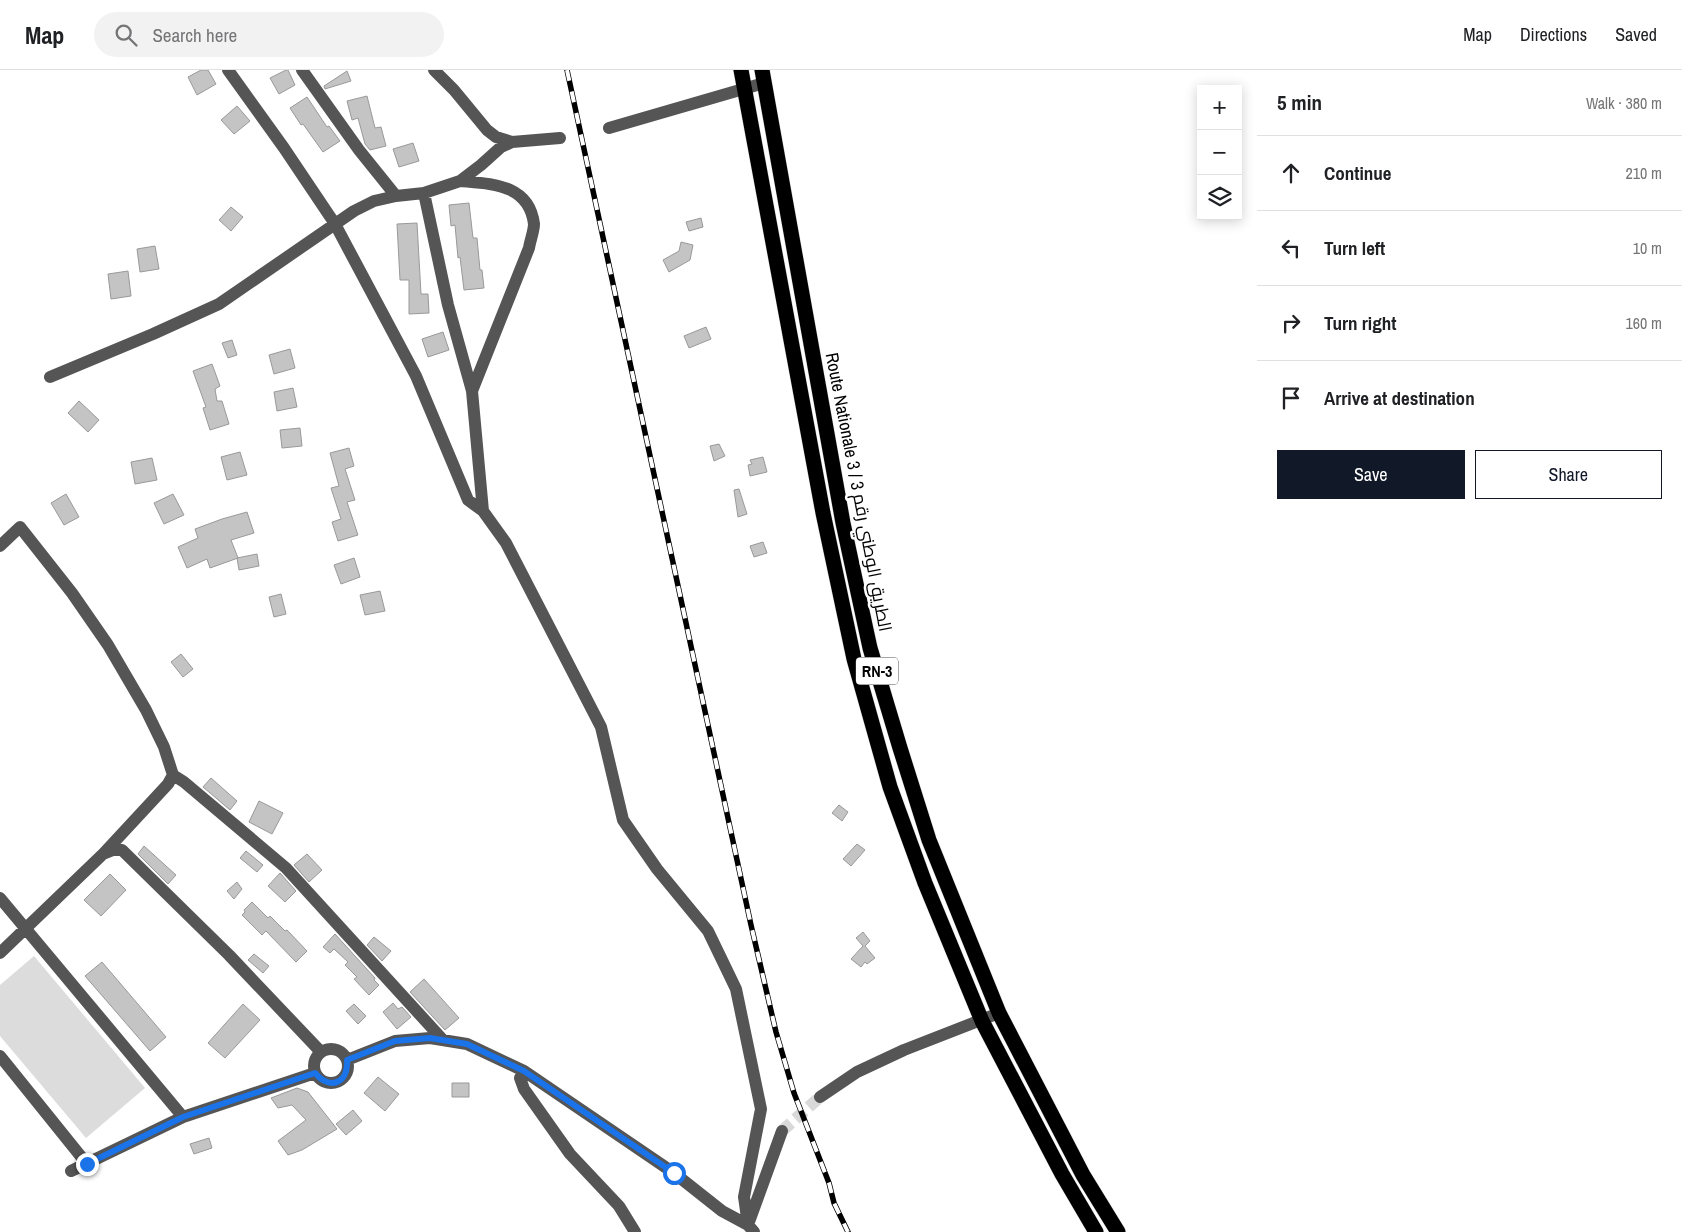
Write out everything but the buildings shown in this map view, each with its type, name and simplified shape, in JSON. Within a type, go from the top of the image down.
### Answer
[{"type":"highway","name":"RN-3","points":[[741,70],[823,513],[854,659],[890,787],[925,883],[982,1021],[1062,1174],[1096,1232]]},
{"type":"highway","name":"Route Nationale 3 / الطريق الوطني رقم 3","points":[[763,77],[843,523],[870,648],[929,840],[999,1013],[1083,1176],[1118,1232]]},
{"type":"street","points":[[228,70],[335,224],[416,376],[468,500],[483,511],[506,543],[601,727],[623,820],[656,869],[708,931],[736,989],[762,1109],[744,1197],[750,1230]]},
{"type":"street","points":[[302,70],[359,150],[396,196]]},
{"type":"street","points":[[434,70],[454,90],[487,130],[496,137],[512,142]]},
{"type":"street","points":[[609,128],[744,89],[763,77]]},
{"type":"street","points":[[50,377],[219,304],[335,224],[374,201],[424,193],[460,181],[501,147],[512,142],[560,138]]},
{"type":"street","points":[[460,181],[497,185],[516,192],[528,206],[534,226],[529,248],[472,391]]},
{"type":"street","points":[[424,193],[448,305],[472,391],[483,511]]},
{"type":"street","points":[[0,546],[20,527],[72,593],[108,644],[146,710],[164,747],[173,775],[184,782],[286,868],[443,1040]]},
{"type":"street","points":[[0,953],[103,854],[168,784],[173,775]]},
{"type":"street","points":[[103,854],[113,850],[122,850],[229,955],[321,1052]]},
{"type":"street","points":[[0,898],[183,1117]]},
{"type":"street","points":[[820,1098],[857,1072],[904,1050],[999,1013]]},
{"type":"street","points":[[347,1060],[395,1041],[430,1038],[467,1044],[524,1071],[674,1173],[722,1211],[750,1230]]},
{"type":"street","points":[[328,1049],[342,1053],[347,1060],[348,1068],[338,1082],[329,1083],[321,1080],[315,1073],[313,1065],[316,1057],[328,1049]]},
{"type":"street","points":[[0,1056],[87,1164]]},
{"type":"street","points":[[524,1071],[520,1078],[524,1089],[570,1154],[619,1206],[635,1232]]},
{"type":"street","points":[[71,1171],[183,1117],[315,1073]]},
{"type":"street","points":[[750,1230],[782,1131]]},
{"type":"shaded area","points":[[34,956],[145,1088],[86,1138],[0,1036],[0,985]]},
{"type":"tunnel","points":[[782,1131],[820,1097]]},
{"type":"railway","points":[[567,70],[751,925],[776,1032],[794,1093],[829,1183],[834,1203],[848,1232]]},
{"type":"route","points":[[87,1164],[183,1117],[315,1073],[321,1080],[329,1083],[338,1082],[348,1068],[347,1060],[395,1041],[430,1038],[467,1044],[524,1071],[674,1173]]}]
